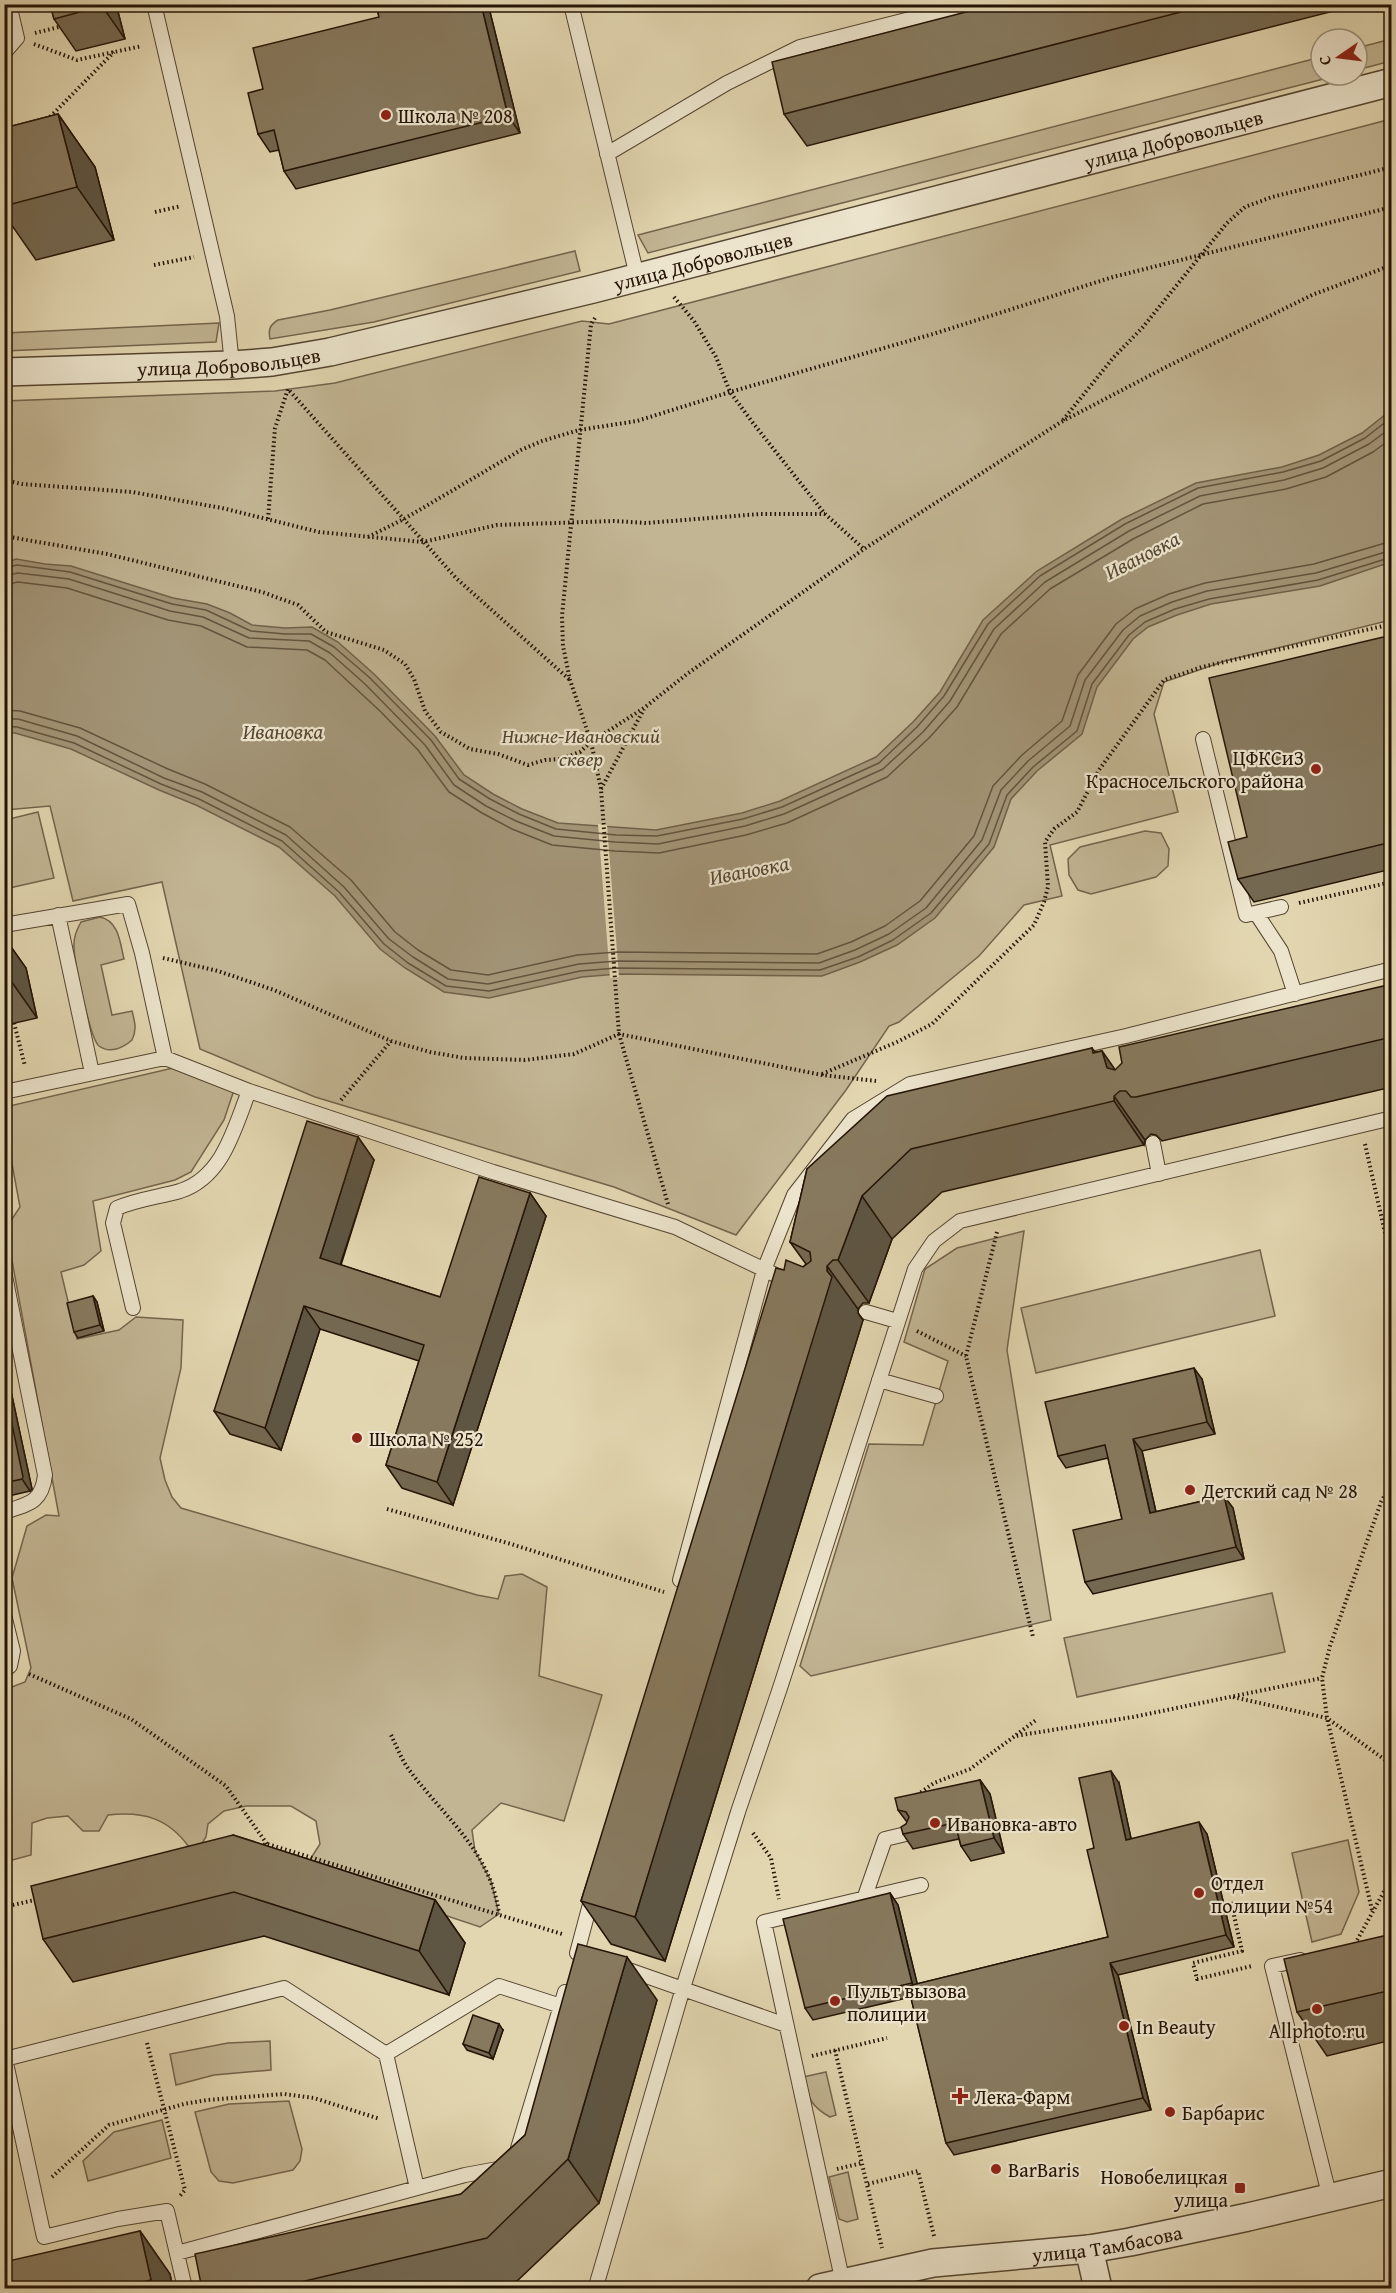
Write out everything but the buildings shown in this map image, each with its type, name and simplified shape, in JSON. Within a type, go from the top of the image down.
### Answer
[{"type":"street","name":"улица Добровольцев","points":[[4,372],[232,365],[272,362],[360,346],[1392,82]]},
{"type":"street","name":"улица Тамбасова","points":[[831,2286],[933,2263],[1041,2251],[1089,2249],[1186,2230],[1392,2183]]},
{"type":"street","points":[[1089,2249],[1098,2289]]},
{"type":"lane","points":[[4,53],[17,38],[9,4]]},
{"type":"lane","points":[[154,4],[227,316],[232,365]]},
{"type":"lane","points":[[571,4],[638,276]]},
{"type":"lane","points":[[607,154],[727,83],[800,47],[969,4]]},
{"type":"lane","points":[[1203,739],[1246,915],[1281,907]]},
{"type":"lane","points":[[4,925],[128,904],[142,953],[165,1058]]},
{"type":"lane","points":[[1256,913],[1281,951],[1295,994]]},
{"type":"lane","points":[[58,915],[92,1073]]},
{"type":"lane","points":[[676,1596],[764,1270],[794,1195],[854,1119],[910,1084],[1127,1041],[1392,969]]},
{"type":"lane","points":[[4,1092],[165,1058],[249,1091],[326,1117],[493,1172],[675,1227],[803,1288]]},
{"type":"lane","points":[[133,1308],[113,1223],[117,1208],[136,1200],[180,1191],[197,1183],[211,1171],[225,1151],[249,1091]]},
{"type":"lane","points":[[597,2289],[682,1988],[738,1812],[897,1321],[915,1269],[934,1241],[960,1221],[1392,1118]]},
{"type":"lane","points":[[1153,1143],[1159,1174]]},
{"type":"lane","points":[[4,1271],[45,1475],[43,1489],[33,1502],[4,1512]]},
{"type":"lane","points":[[866,1312],[897,1321]]},
{"type":"lane","points":[[879,1380],[936,1396]]},
{"type":"lane","points":[[4,1615],[13,1651],[7,1668]]},
{"type":"lane","points":[[864,1899],[885,1839],[910,1833]]},
{"type":"lane","points":[[177,2253],[465,2175],[512,2166],[596,1882]]},
{"type":"lane","points":[[831,2286],[794,2061],[764,1922],[921,1885]]},
{"type":"lane","points":[[1330,2198],[1272,1966],[1353,1948]]},
{"type":"lane","points":[[575,1957],[603,1962],[786,2025]]},
{"type":"lane","points":[[386,2054],[499,1986],[561,2006]]},
{"type":"lane","points":[[185,2289],[167,2211],[118,2219],[44,2237],[5,2056],[142,2025],[284,1988],[386,2054],[417,2188]]},
{"type":"path","points":[[17,38],[70,25]]},
{"type":"path","points":[[17,38],[77,60],[163,41]]},
{"type":"path","points":[[46,120],[114,52]]},
{"type":"path","points":[[1060,423],[1227,223],[1245,207],[1272,197],[1392,166]]},
{"type":"path","points":[[368,537],[404,519],[521,450],[579,430],[637,422],[730,392],[933,334],[1113,277],[1392,207]]},
{"type":"path","points":[[4,229],[27,224]]},
{"type":"path","points":[[154,265],[213,254]]},
{"type":"path","points":[[4,536],[107,554],[262,592],[298,605],[326,632],[384,650],[405,664],[414,679],[425,711],[441,732],[470,749],[498,754],[528,765],[545,760],[561,759],[580,752],[591,742],[644,708],[687,674],[864,549],[1060,423],[1170,365],[1312,295],[1392,265]]},
{"type":"path","points":[[671,294],[700,330],[716,357],[730,392],[825,514],[864,549]]},
{"type":"path","points":[[599,313],[591,324],[579,430],[562,616],[563,646],[570,680],[591,742],[601,789],[620,1034],[675,1227]]},
{"type":"path","points":[[268,519],[275,428],[288,389],[456,578],[570,680]]},
{"type":"path","points":[[4,480],[22,484],[132,492],[268,519],[319,532],[423,542],[496,525],[614,521],[646,523],[760,514],[825,514]]},
{"type":"path","points":[[822,1075],[932,1024],[1034,925],[1048,887],[1045,842],[1054,829],[1077,812],[1099,770],[1164,680],[1202,667],[1392,624]]},
{"type":"path","points":[[601,789],[644,708]]},
{"type":"path","points":[[1281,907],[1392,882]]},
{"type":"path","points":[[142,953],[218,971],[274,990],[391,1041],[430,1052],[464,1058],[525,1060],[574,1054],[620,1034],[822,1075],[910,1084]]},
{"type":"path","points":[[14,1023],[30,1086]]},
{"type":"path","points":[[326,1117],[391,1041]]},
{"type":"path","points":[[1361,1126],[1392,1264]]},
{"type":"path","points":[[1002,1211],[966,1356],[1033,1636]]},
{"type":"path","points":[[897,1321],[966,1356]]},
{"type":"path","points":[[1372,1910],[1328,1718],[1322,1678],[1334,1635],[1382,1502],[1392,1482]]},
{"type":"path","points":[[387,1509],[511,1544],[676,1596]]},
{"type":"path","points":[[7,1668],[131,1719],[226,1786],[267,1844]]},
{"type":"path","points":[[1015,1736],[1133,1717],[1322,1678]]},
{"type":"path","points":[[1231,1696],[1328,1718],[1392,1765]]},
{"type":"path","points":[[911,1799],[934,1783],[970,1769],[1036,1720]]},
{"type":"path","points":[[391,1735],[408,1769],[475,1851],[487,1870],[496,1892],[499,1914]]},
{"type":"path","points":[[738,1812],[771,1858],[783,1918]]},
{"type":"path","points":[[256,1847],[267,1844],[499,1914],[575,1957]]},
{"type":"path","points":[[1353,1948],[1392,1877]]},
{"type":"path","points":[[4,1907],[50,1897]]},
{"type":"path","points":[[1231,1902],[1242,1951],[1193,1964],[1197,1979],[1258,1965]]},
{"type":"path","points":[[142,2025],[185,2190],[167,2211]]},
{"type":"path","points":[[794,2061],[887,2038]]},
{"type":"path","points":[[835,2050],[882,2248]]},
{"type":"path","points":[[33,2193],[109,2125],[184,2104],[207,2100],[284,2094],[314,2098],[383,2120],[406,2136]]},
{"type":"path","points":[[868,2184],[918,2171],[935,2238]]},
{"type":"green space","points":[[1391,39],[1391,61],[1369,67],[1369,45]]},
{"type":"green space","points":[[1309,60],[1309,83],[648,253],[638,235]]},
{"type":"green space","name":"Нижне-Ивановский сквер","points":[[1391,119],[1391,620],[1225,661],[1164,682],[1154,714],[1178,812],[1050,845],[1062,896],[1024,905],[979,956],[899,1022],[889,1026],[846,1090],[736,1235],[614,1187],[315,1097],[200,1049],[162,882],[73,901],[50,806],[5,810],[4,401],[275,391],[335,383],[582,321],[609,324]]},
{"type":"green space","points":[[575,251],[580,271],[374,322],[270,339],[270,328],[278,320],[330,310]]},
{"type":"green space","points":[[219,323],[216,342],[5,351],[5,333]]},
{"type":"green space","points":[[38,812],[54,878],[5,889],[5,820]]},
{"type":"green space","points":[[1145,831],[1161,833],[1169,849],[1168,866],[1156,877],[1091,894],[1078,890],[1069,875],[1068,859],[1080,847]]},
{"type":"green space","points":[[100,917],[106,919],[115,928],[124,959],[101,965],[112,1015],[132,1011],[135,1026],[132,1040],[121,1048],[112,1050],[99,1046],[95,1040],[74,952],[75,938],[81,922]]},
{"type":"green space","points":[[173,1068],[234,1090],[224,1120],[191,1172],[175,1180],[93,1201],[101,1251],[84,1265],[61,1272],[77,1339],[119,1330],[136,1317],[183,1320],[181,1368],[160,1458],[172,1497],[181,1508],[477,1595],[498,1599],[505,1576],[522,1574],[547,1587],[539,1676],[602,1695],[564,1821],[501,1803],[472,1830],[475,1851],[491,1881],[499,1914],[480,1927],[309,1870],[311,1858],[320,1844],[316,1821],[291,1806],[246,1806],[224,1811],[208,1824],[206,1837],[199,1848],[189,1847],[172,1829],[143,1816],[108,1815],[99,1831],[83,1831],[68,1816],[47,1818],[32,1823],[31,1855],[5,1862],[4,1690],[25,1682],[31,1668],[12,1578],[27,1526],[46,1515],[59,1516],[6,1228],[20,1207],[5,1126],[5,1107]]},
{"type":"green space","points":[[1024,1231],[1007,1350],[1051,1620],[811,1676],[800,1666],[869,1444],[923,1445],[948,1361],[904,1342],[925,1269],[957,1248]]},
{"type":"green space","points":[[1260,1250],[1275,1316],[1036,1373],[1021,1308]]},
{"type":"green space","points":[[1272,1593],[1285,1652],[1077,1697],[1064,1638]]},
{"type":"green space","points":[[1348,1840],[1359,1892],[1341,1934],[1312,1942],[1292,1853]]},
{"type":"green space","points":[[270,2041],[271,2070],[214,2075],[176,2085],[170,2054],[228,2043]]},
{"type":"green space","points":[[826,2072],[836,2115],[830,2117],[811,2101],[803,2077]]},
{"type":"green space","points":[[289,2101],[302,2149],[300,2161],[293,2170],[233,2183],[219,2181],[211,2172],[195,2112],[229,2104]]},
{"type":"green space","points":[[162,2120],[171,2158],[88,2181],[83,2161],[114,2132]]},
{"type":"green space","points":[[848,2172],[858,2219],[847,2222],[839,2219],[829,2177]]},
{"type":"water","name":"Ивановка","points":[[1391,410],[1391,562],[1320,586],[1211,604],[1148,627],[1133,639],[1097,687],[1082,734],[1037,771],[1011,799],[994,847],[935,918],[897,945],[822,976],[618,974],[582,977],[489,998],[444,992],[405,968],[380,949],[335,896],[279,847],[196,805],[71,749],[5,732],[5,563],[16,559],[71,566],[173,598],[207,604],[252,625],[285,628],[312,627],[338,642],[374,674],[435,736],[464,775],[522,809],[558,823],[656,830],[742,813],[780,801],[876,757],[913,722],[940,692],[983,620],[1037,571],[1122,519],[1196,483],[1282,467],[1319,455],[1362,433]]},
{"type":"pier","points":[[598,824],[607,825],[619,977],[610,978]]},
{"type":"place","name":"Школа № 208","points":[[386,115]]},
{"type":"place","name":"ЦФКСиЗ Красносельского района","points":[[1316,769]]},
{"type":"place","name":"Школа № 252","points":[[357,1438]]},
{"type":"place","name":"Детский сад № 28","points":[[1190,1490]]},
{"type":"place","name":"Ивановка-авто","points":[[935,1823]]},
{"type":"place","name":"Отдел полиции №54","points":[[1199,1893]]},
{"type":"place","name":"Пульт вызова полиции","points":[[835,2001]]},
{"type":"place","name":"Allphoto.ru","points":[[1317,2009]]},
{"type":"place","name":"In Beauty","points":[[1124,2026]]},
{"type":"place","name":"Лека-Фарм","points":[[960,2096]]},
{"type":"place","name":"Барбарис","points":[[1170,2112]]},
{"type":"place","name":"BarBaris","points":[[996,2169]]},
{"type":"place","name":"Новобелицкая улица","points":[[1240,2188]]}]
